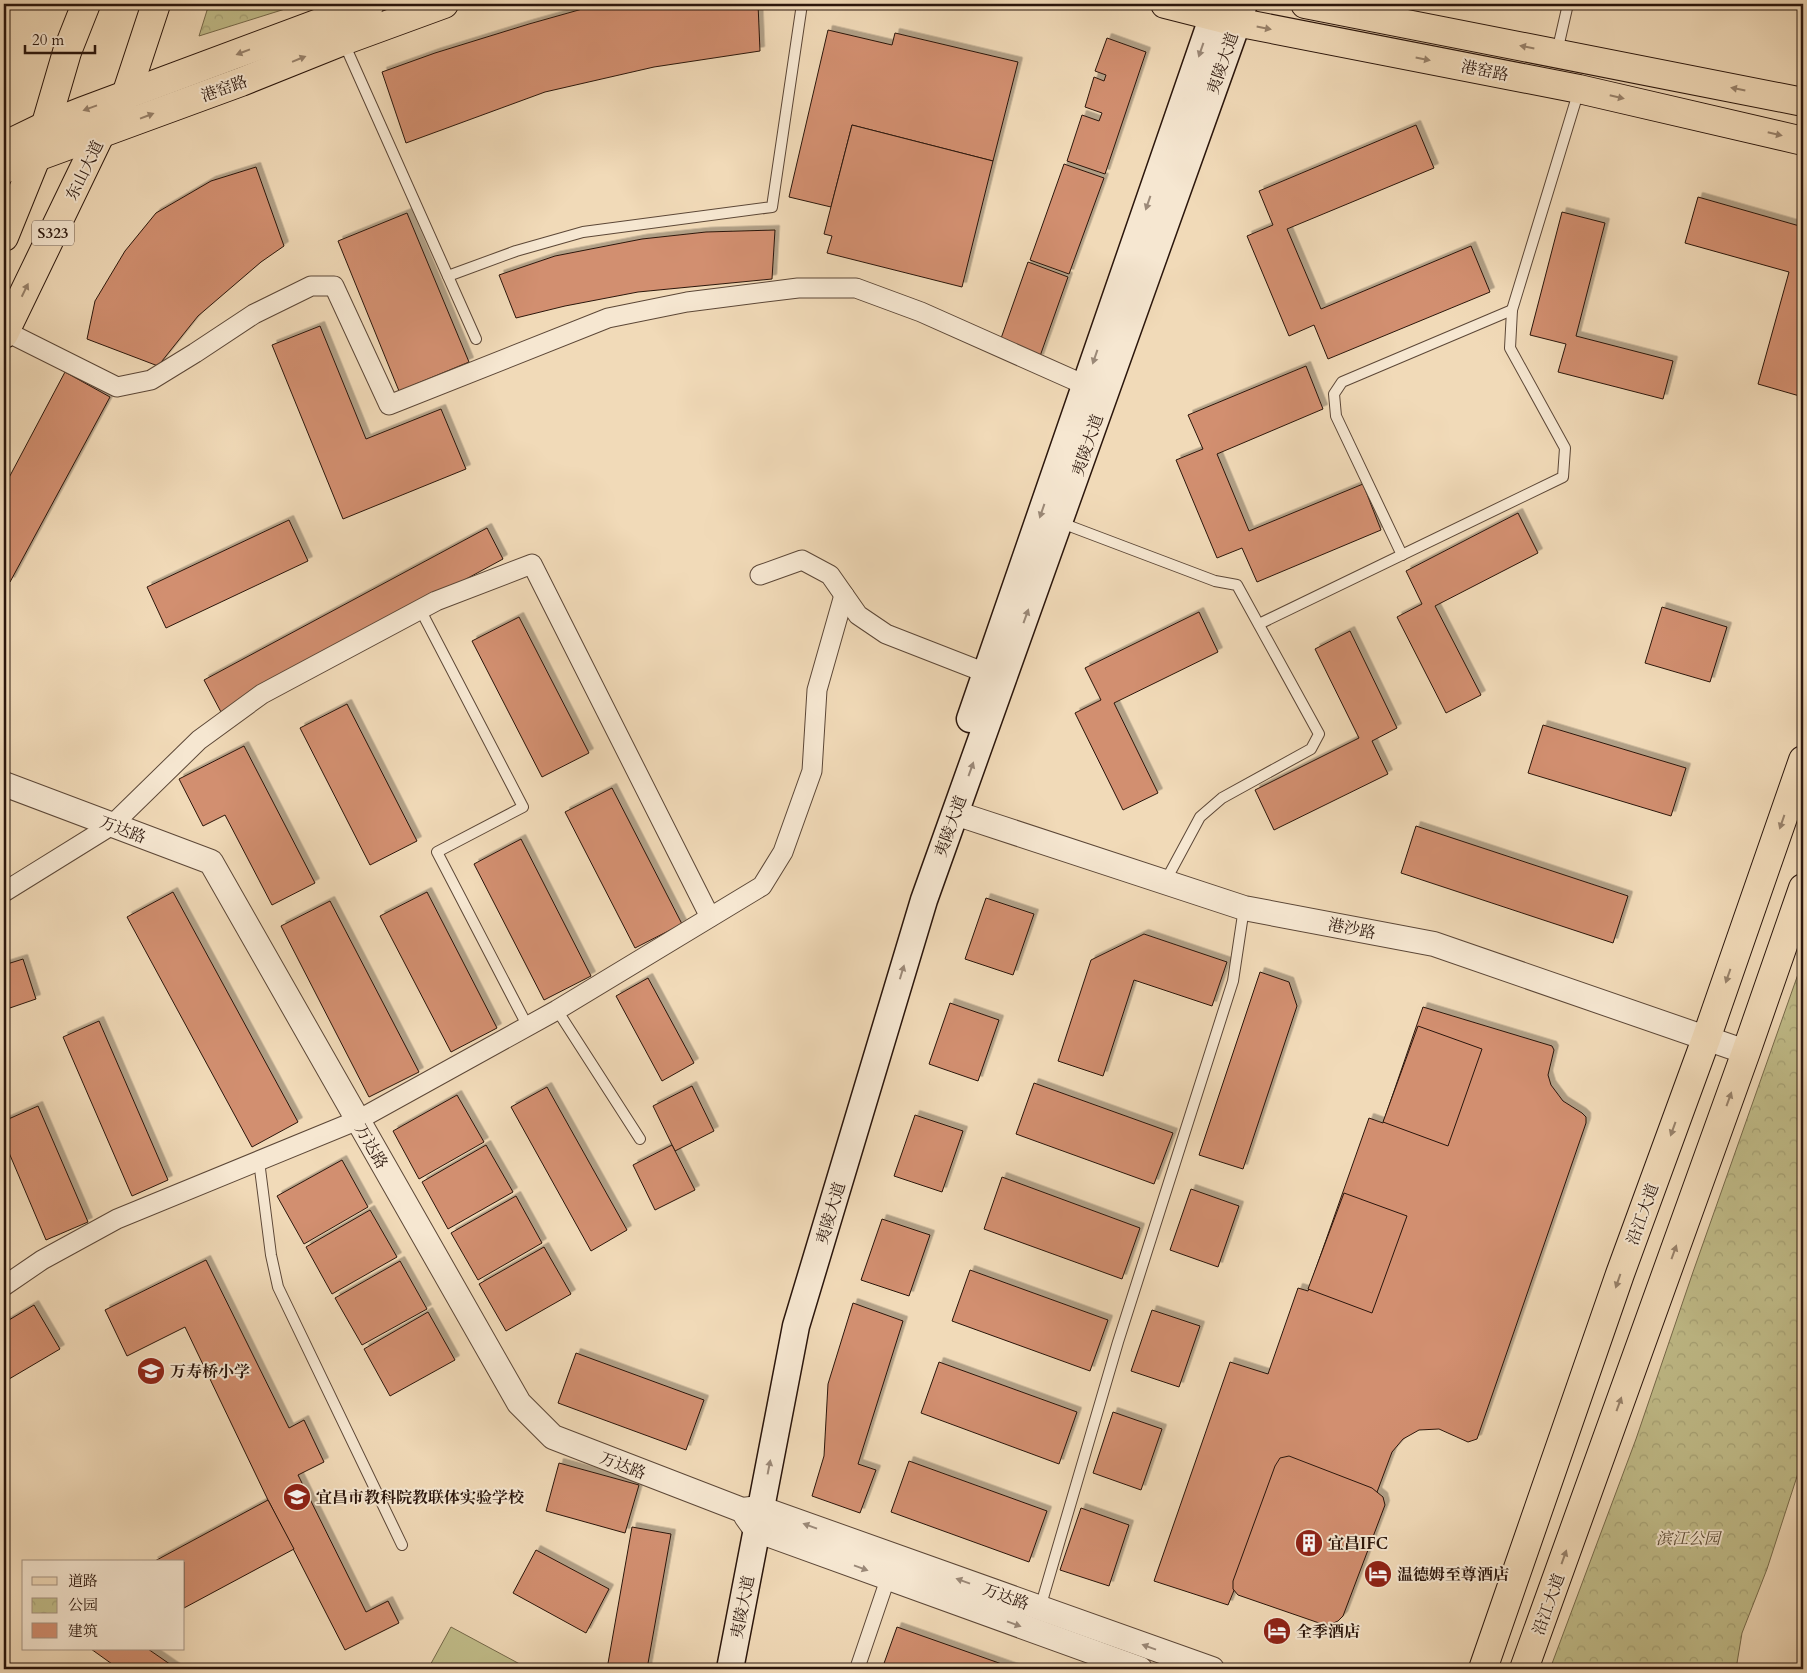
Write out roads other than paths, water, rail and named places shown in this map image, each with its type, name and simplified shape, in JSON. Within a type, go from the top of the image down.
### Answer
[{"type":"main road","name":"S323","points":[[4,237],[36,158],[67,52],[86,4]]},
{"type":"main road","name":"东山大道","points":[[4,332],[101,133],[126,95],[156,4]]},
{"type":"main road","name":"港窑路","points":[[4,146],[45,126],[370,4]]},
{"type":"main road","name":"港窑路","points":[[4,169],[241,82],[343,41],[444,4]]},
{"type":"main road","name":"港窑路","points":[[1165,4],[1228,11],[1803,141]]},
{"type":"main road","name":"港窑路","points":[[1305,4],[1803,102]]},
{"type":"main road","name":"夷陵大道","points":[[730,1669],[780,1325],[896,934],[1085,385],[1228,11]]},
{"type":"main road","name":"夷陵大道","points":[[713,1669],[753,1516],[796,1326],[924,900],[1059,522],[1228,11]]},
{"type":"main road","name":"沿江大道","points":[[1483,1669],[1617,1283],[1706,1039],[1803,760]]},
{"type":"main road","name":"沿江大道","points":[[1524,1669],[1803,888]]},
{"type":"street","points":[[4,332],[117,386],[151,380],[254,314],[310,286],[334,286],[389,404],[608,318],[687,302],[798,288],[856,288],[921,312],[1085,385]]},
{"type":"street","points":[[760,576],[802,560],[830,575],[858,615],[886,634],[986,673]]},
{"type":"street","points":[[4,892],[112,825],[200,740],[262,694],[436,601],[532,564],[710,917]]},
{"type":"street","points":[[4,1286],[42,1260],[117,1219],[358,1120],[528,1027],[762,886],[783,852],[812,771],[817,690],[844,595]]},
{"type":"street","name":"万达路","points":[[4,784],[211,862],[519,1403],[553,1437],[753,1516],[888,1578],[1140,1669]]},
{"type":"street","name":"港沙路","points":[[955,813],[1244,908],[1434,944],[1746,1052]]},
{"type":"street","name":"万达路","points":[[753,1516],[1040,1608],[1212,1669]]},
{"type":"street","points":[[857,1669],[888,1578]]},
{"type":"lane","points":[[448,276],[516,251],[583,232],[772,207],[802,4]]},
{"type":"lane","points":[[1556,53],[1568,4]]},
{"type":"lane","points":[[343,41],[476,339]]},
{"type":"lane","points":[[1259,624],[1563,477],[1565,448],[1510,348],[1512,310],[1579,89]]},
{"type":"lane","points":[[1402,555],[1336,416],[1334,394],[1342,382],[1512,310]]},
{"type":"lane","points":[[1059,522],[1216,581],[1238,585],[1319,734],[1311,749],[1222,798],[1200,817],[1165,882]]},
{"type":"lane","points":[[420,609],[523,808],[437,852],[528,1027]]},
{"type":"lane","points":[[1040,1608],[1118,1342],[1233,981],[1244,908]]},
{"type":"lane","points":[[557,1010],[640,1140]]},
{"type":"lane","points":[[259,1161],[271,1255],[278,1287],[402,1545]]},
{"type":"place","name":"万寿桥小学","points":[[151,1371]]},
{"type":"place","name":"宜昌市教科院教联体实验学校","points":[[297,1497]]},
{"type":"place","name":"宜昌IFC","points":[[1309,1543]]},
{"type":"place","name":"温德姆至尊酒店","points":[[1378,1574]]},
{"type":"place","name":"全季酒店","points":[[1277,1631]]},
{"type":"park label","name":"滨江公园","points":[[1688,1538]]}]
